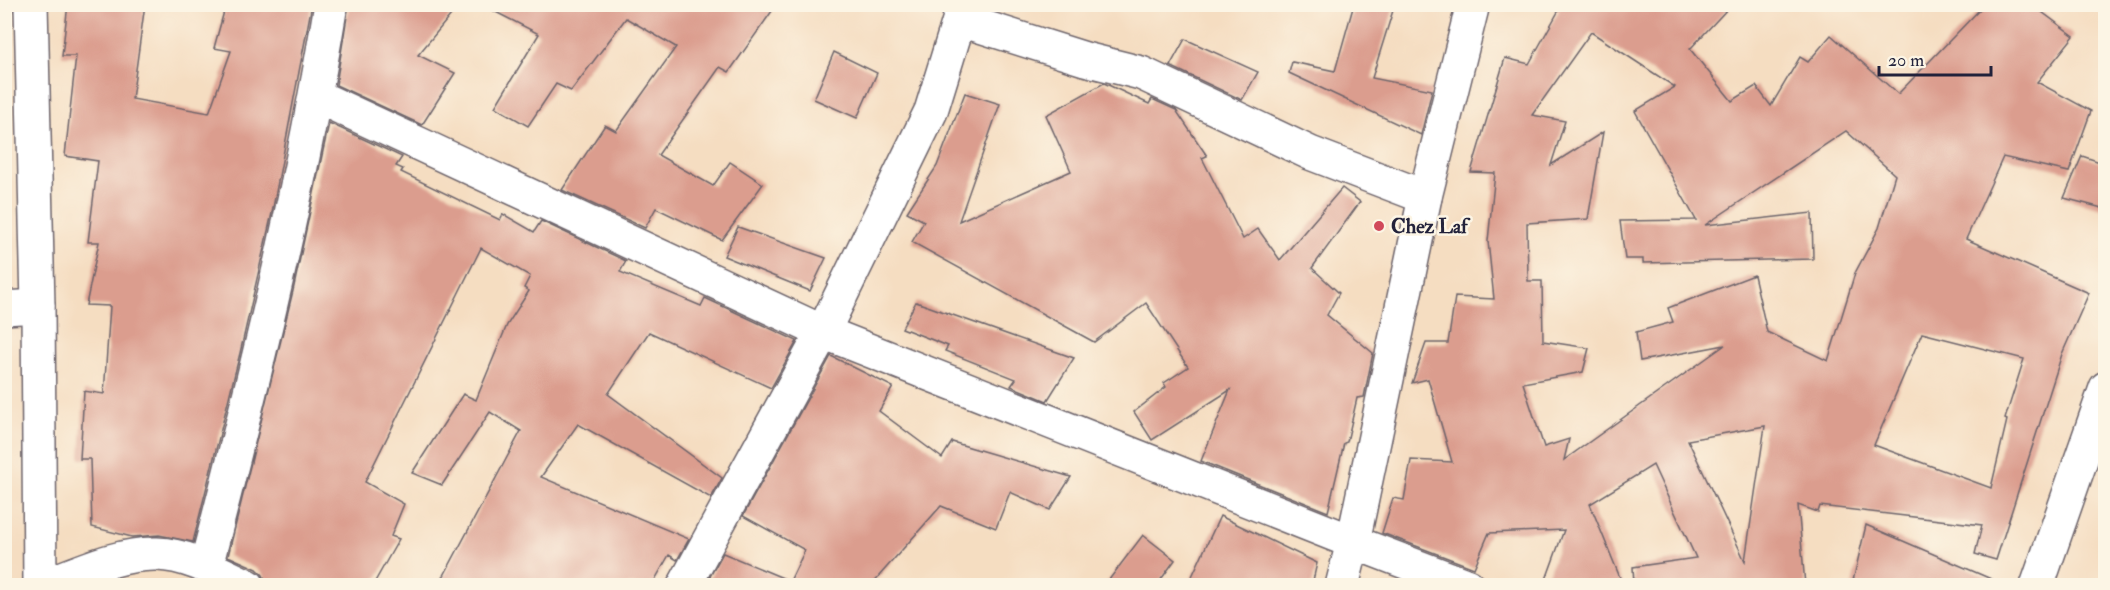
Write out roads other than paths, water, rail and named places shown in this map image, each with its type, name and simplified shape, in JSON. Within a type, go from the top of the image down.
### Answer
[{"type":"street","points":[[206,566],[251,392],[316,96],[331,4]]},
{"type":"street","points":[[1342,585],[1425,197],[1473,4]]},
{"type":"street","points":[[22,12],[38,306],[41,585],[122,558],[157,554],[206,566],[248,585]]},
{"type":"street","points":[[684,585],[823,332],[931,111],[962,12],[1085,59],[1141,73],[1310,153],[1425,197]]},
{"type":"street","points":[[316,96],[823,332],[1353,542],[1468,585]]},
{"type":"street","points":[[4,308],[38,306]]},
{"type":"street","points":[[2037,585],[2106,388]]},
{"type":"place","name":"Chez Laf","points":[[1379,226]]}]
